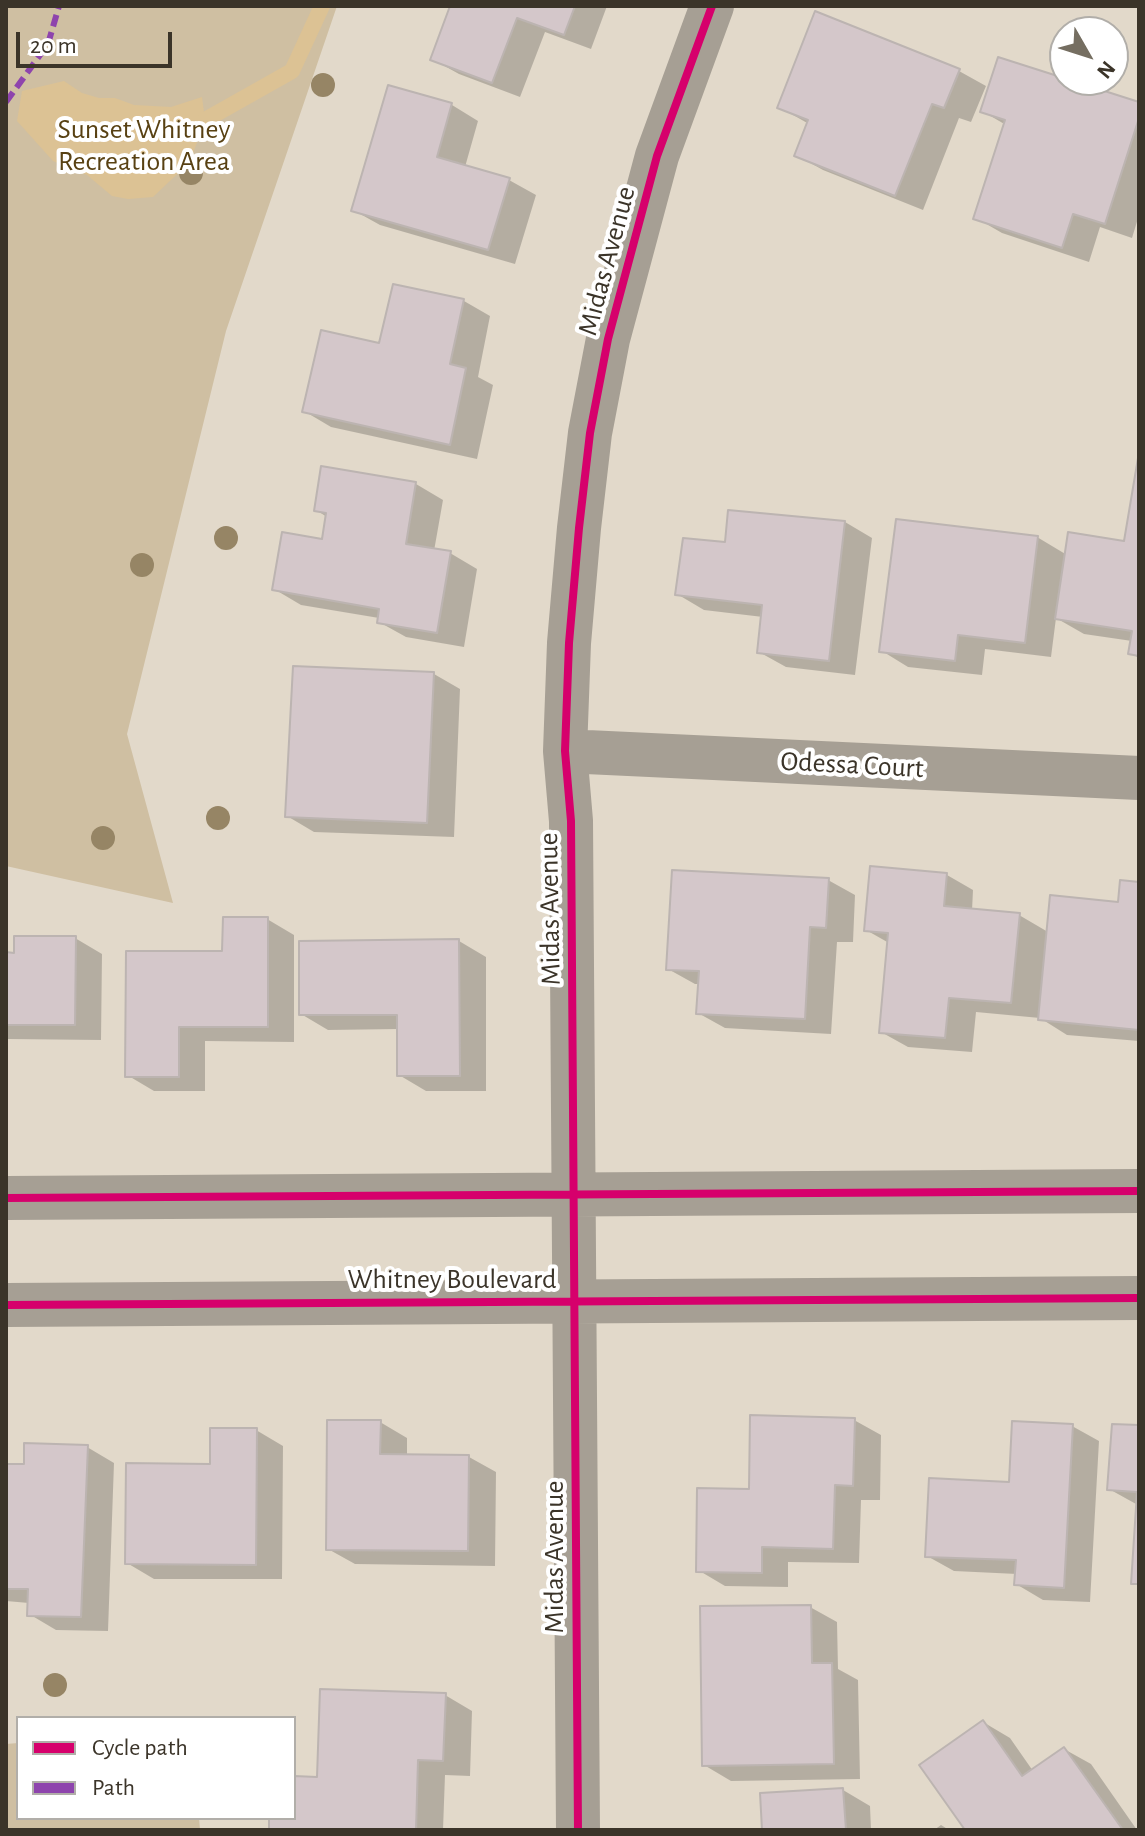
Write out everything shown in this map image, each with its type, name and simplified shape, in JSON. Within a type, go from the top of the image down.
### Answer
[{"type":"street","name":"Midas Avenue","points":[[578,1830],[571,821],[565,751],[569,643],[590,433],[608,339],[657,156],[712,6]]},
{"type":"street","name":"Odessa Court","points":[[565,751],[1139,778]]},
{"type":"street","points":[[6,1198],[1139,1191]]},
{"type":"street","name":"Whitney Boulevard","points":[[6,1305],[1139,1298]]},
{"type":"green space","name":"Sunset Whitney Recreation Area","points":[[6,6],[337,6],[226,331],[127,734],[173,903],[6,866]]},
{"type":"green space","points":[[16,1743],[16,1820],[199,1820],[200,1830],[6,1830],[6,1744]]},
{"type":"shaded area","points":[[64,81],[82,93],[115,98],[134,105],[171,107],[202,97],[205,120],[190,162],[153,197],[128,199],[112,196],[87,175],[53,161],[17,121],[22,91]]},
{"type":"building","points":[[450,6],[575,6],[564,35],[517,18],[492,83],[430,60]]},
{"type":"building","points":[[815,11],[960,69],[944,108],[932,104],[895,196],[794,156],[808,120],[777,108]]},
{"type":"building","points":[[998,57],[1049,73],[1049,96],[1120,96],[1139,102],[1139,118],[1105,224],[1073,214],[1062,248],[973,219],[1005,120],[980,112]]},
{"type":"building","points":[[388,85],[452,103],[437,157],[510,178],[488,250],[351,211]]},
{"type":"building","points":[[393,284],[464,299],[450,364],[466,368],[450,445],[302,412],[321,330],[379,343]]},
{"type":"building","points":[[1138,458],[1139,656],[1128,654],[1132,631],[1055,619],[1068,532],[1124,541]]},
{"type":"building","points":[[321,466],[416,482],[406,544],[451,551],[437,633],[377,623],[379,609],[272,590],[282,532],[322,539],[326,513],[314,511]]},
{"type":"building","points":[[728,510],[845,521],[829,661],[757,653],[762,605],[675,595],[683,538],[725,542]]},
{"type":"building","points":[[896,519],[1038,536],[1025,643],[958,635],[955,661],[879,652]]},
{"type":"building","points":[[293,666],[434,672],[427,823],[285,817]]},
{"type":"building","points":[[870,866],[947,873],[944,906],[1020,913],[1011,1003],[949,998],[945,1038],[879,1033],[888,933],[864,931]]},
{"type":"building","points":[[672,870],[829,878],[826,928],[810,927],[805,1019],[696,1014],[699,971],[666,970]]},
{"type":"building","points":[[1120,880],[1139,882],[1139,1030],[1038,1020],[1050,895],[1118,902]]},
{"type":"building","points":[[223,917],[268,917],[268,1027],[179,1027],[179,1077],[125,1077],[126,951],[222,951]]},
{"type":"building","points":[[14,936],[76,936],[75,1025],[6,1025],[6,952],[14,953]]},
{"type":"building","points":[[459,939],[460,1076],[397,1076],[397,1015],[299,1015],[299,941]]},
{"type":"building","points":[[750,1415],[855,1418],[853,1486],[835,1485],[833,1549],[762,1547],[762,1573],[696,1572],[697,1488],[749,1489]]},
{"type":"building","points":[[327,1420],[381,1420],[380,1454],[469,1455],[468,1551],[326,1550]]},
{"type":"building","points":[[1012,1421],[1073,1424],[1064,1588],[1014,1585],[1016,1560],[925,1557],[929,1478],[1009,1482]]},
{"type":"building","points":[[1112,1424],[1139,1425],[1139,1584],[1131,1584],[1137,1492],[1107,1490]]},
{"type":"building","points":[[210,1428],[257,1428],[256,1565],[125,1564],[126,1463],[210,1464]]},
{"type":"building","points":[[24,1443],[88,1445],[81,1617],[27,1616],[28,1589],[6,1589],[6,1464],[24,1464]]},
{"type":"building","points":[[811,1605],[812,1663],[832,1663],[834,1764],[702,1766],[700,1606]]},
{"type":"building","points":[[320,1689],[446,1693],[443,1761],[418,1760],[416,1830],[269,1830],[269,1820],[296,1820],[296,1776],[317,1777]]},
{"type":"building","points":[[983,1720],[1022,1776],[1064,1747],[1123,1830],[965,1830],[919,1765]]},
{"type":"building","points":[[843,1788],[846,1830],[762,1830],[760,1793]]},
{"type":"waterway","points":[[205,120],[292,71],[322,6]]},
{"type":"marked path","points":[[6,102],[48,44],[59,6]]},
{"type":"cycle path","points":[[578,1830],[571,821],[565,751],[569,643],[590,433],[608,339],[657,156],[712,6]]},
{"type":"cycle path","points":[[6,1198],[1139,1191]]},
{"type":"cycle path","points":[[6,1305],[1139,1298]]}]
